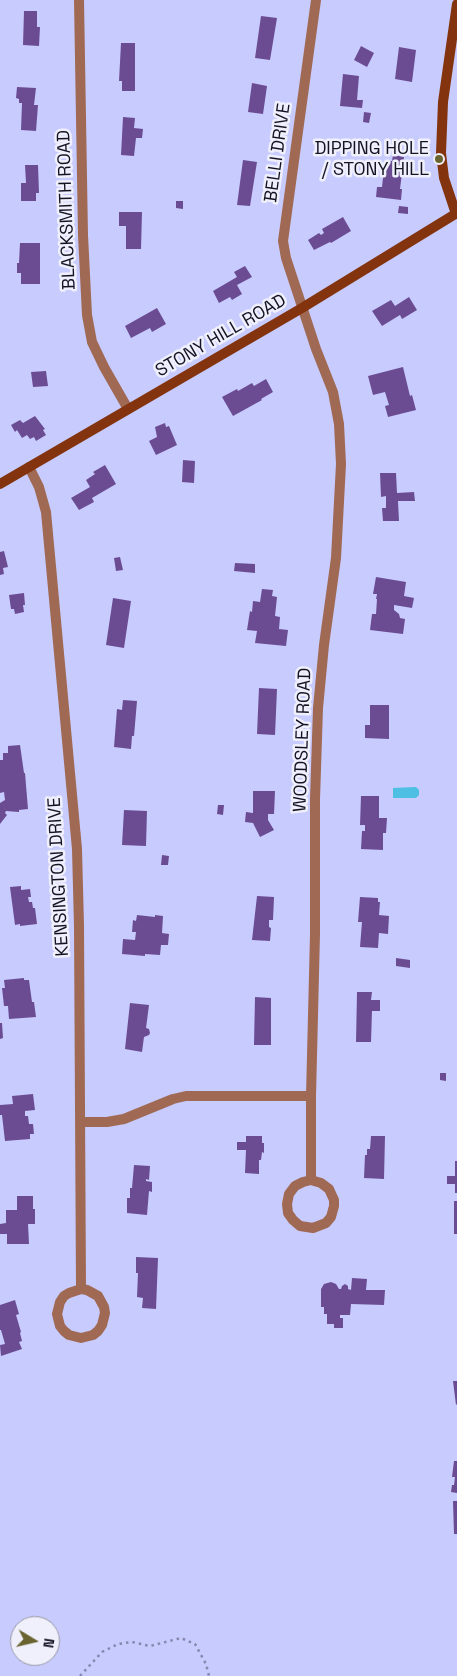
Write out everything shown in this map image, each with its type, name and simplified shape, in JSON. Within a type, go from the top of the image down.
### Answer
[{"type":"main road","points":[[457,4],[443,102],[441,153],[444,178],[457,214]]},
{"type":"main road","name":"STONY HILL ROAD","points":[[0,484],[302,308],[457,214]]},
{"type":"street","name":"BLACKSMITH ROAD","points":[[79,0],[83,236],[87,315],[92,342],[128,409]]},
{"type":"street","name":"BELLI DRIVE","points":[[302,308],[286,258],[283,241],[316,0]]},
{"type":"street","name":"WOODSLEY ROAD","points":[[302,308],[333,392],[339,424],[341,464],[336,558],[324,645],[318,708],[311,1180]]},
{"type":"street","name":"KENSINGTON DRIVE","points":[[29,467],[39,488],[46,512],[77,849],[81,1289]]},
{"type":"street","points":[[80,1122],[106,1122],[124,1119],[173,1099],[186,1096],[311,1096]]},
{"type":"street","points":[[311,1180],[325,1186],[334,1200],[333,1212],[330,1217],[321,1226],[313,1228],[300,1226],[293,1220],[288,1213],[287,1204],[289,1194],[295,1186],[311,1180]]},
{"type":"street","points":[[81,1289],[98,1296],[102,1301],[105,1313],[102,1326],[98,1331],[81,1338],[64,1331],[57,1314],[58,1307],[64,1296],[81,1289]]},
{"type":"path","points":[[80,1676],[102,1652],[118,1644],[132,1642],[150,1646],[181,1638],[195,1644],[206,1664],[209,1676]]},
{"type":"water","points":[[416,787],[419,790],[419,795],[416,798],[393,798],[393,788]]},
{"type":"building","points":[[24,11],[37,11],[37,27],[40,27],[39,46],[23,45]]},
{"type":"building","points":[[261,16],[277,18],[270,60],[255,58]]},
{"type":"building","points":[[121,43],[135,43],[135,91],[122,91],[122,81],[119,81]]},
{"type":"building","points":[[361,46],[374,53],[367,67],[354,60]]},
{"type":"building","points":[[399,47],[416,50],[412,82],[395,79]]},
{"type":"building","points":[[343,74],[359,76],[357,100],[363,100],[362,108],[340,106]]},
{"type":"building","points":[[252,83],[267,86],[263,114],[248,112]]},
{"type":"building","points":[[17,87],[36,88],[34,105],[38,105],[36,131],[21,130],[22,103],[19,103],[19,99],[16,98]]},
{"type":"building","points":[[364,112],[371,113],[369,123],[363,122]]},
{"type":"building","points":[[123,117],[135,118],[134,128],[143,129],[142,138],[136,138],[134,156],[121,155]]},
{"type":"building","points":[[393,155],[404,157],[400,189],[402,189],[401,200],[376,197],[377,187],[382,187],[385,160],[392,161]]},
{"type":"building","points":[[243,160],[257,162],[250,206],[237,205]]},
{"type":"building","points":[[25,165],[38,165],[39,193],[36,193],[36,201],[21,201],[21,183],[26,183]]},
{"type":"building","points":[[176,201],[183,201],[183,209],[176,208]]},
{"type":"building","points":[[399,206],[408,207],[408,214],[398,213]]},
{"type":"building","points":[[119,212],[142,212],[141,249],[126,249],[126,226],[119,226]]},
{"type":"building","points":[[343,217],[351,231],[331,243],[314,250],[308,240],[319,233],[321,235],[324,233],[322,229]]},
{"type":"building","points":[[20,243],[40,243],[40,284],[21,284],[21,273],[17,273]]},
{"type":"building","points":[[245,266],[252,277],[237,285],[242,294],[232,300],[230,297],[219,303],[213,291],[237,277],[234,272]]},
{"type":"building","points":[[409,297],[417,310],[402,319],[400,315],[382,326],[372,311],[391,300],[395,306]]},
{"type":"building","points":[[157,308],[166,324],[152,332],[150,328],[131,338],[125,326]]},
{"type":"building","points":[[403,367],[410,396],[412,395],[416,410],[388,417],[385,406],[389,405],[385,392],[373,395],[368,376]]},
{"type":"building","points":[[46,371],[48,386],[33,387],[31,372]]},
{"type":"building","points":[[266,379],[273,392],[233,416],[222,397],[252,383],[254,386]]},
{"type":"building","points":[[35,416],[45,429],[43,430],[46,435],[36,441],[34,437],[30,439],[27,435],[22,438],[11,425],[20,420],[23,423]]},
{"type":"building","points":[[165,423],[166,427],[169,426],[177,445],[156,455],[149,441],[157,437],[155,427]]},
{"type":"building","points":[[183,460],[195,461],[194,483],[182,482]]},
{"type":"building","points":[[105,465],[116,484],[92,498],[94,502],[79,510],[71,498],[90,487],[86,480],[95,474],[93,472]]},
{"type":"building","points":[[380,473],[396,473],[397,493],[414,492],[415,501],[398,501],[399,521],[383,521],[382,508],[386,508],[386,496],[381,497]]},
{"type":"building","points":[[4,551],[8,567],[3,568],[4,574],[0,575],[0,552]]},
{"type":"building","points":[[120,557],[123,570],[116,571],[114,558]]},
{"type":"building","points":[[235,563],[255,564],[255,573],[234,571]]},
{"type":"building","points":[[376,577],[406,582],[404,596],[414,598],[412,608],[394,605],[394,610],[399,614],[400,618],[405,619],[403,634],[370,630],[372,614],[376,614],[377,594],[373,594]]},
{"type":"building","points":[[262,589],[273,590],[272,596],[277,597],[275,616],[280,617],[279,629],[288,630],[286,646],[255,643],[257,631],[247,630],[253,601],[260,602]]},
{"type":"building","points":[[24,593],[24,612],[15,614],[14,609],[11,609],[9,595]]},
{"type":"building","points":[[113,598],[131,601],[124,648],[106,645]]},
{"type":"building","points":[[259,688],[277,689],[275,735],[257,734]]},
{"type":"building","points":[[123,700],[137,701],[131,749],[114,747],[117,709],[122,710]]},
{"type":"building","points":[[370,705],[389,705],[389,739],[365,738],[365,725],[370,725]]},
{"type":"building","points":[[20,745],[28,809],[19,810],[19,812],[6,811],[7,815],[0,824],[0,803],[5,800],[4,792],[0,793],[0,760],[3,760],[3,753],[8,753],[8,746]]},
{"type":"building","points":[[253,791],[275,791],[274,814],[268,814],[268,820],[274,830],[260,837],[253,823],[245,822],[246,812],[253,813]]},
{"type":"building","points":[[361,796],[379,796],[379,818],[387,818],[386,833],[383,833],[383,850],[361,849],[362,831],[365,831],[365,825],[360,825]]},
{"type":"building","points":[[218,805],[224,805],[223,815],[217,814]]},
{"type":"building","points":[[124,810],[147,811],[146,846],[122,845]]},
{"type":"building","points":[[162,855],[169,856],[168,865],[161,865]]},
{"type":"building","points":[[21,886],[21,890],[30,889],[31,897],[28,897],[29,902],[32,902],[33,908],[35,908],[37,924],[15,925],[10,887]]},
{"type":"building","points":[[257,896],[274,897],[273,920],[269,920],[269,927],[271,928],[270,941],[252,940]]},
{"type":"building","points":[[360,897],[378,898],[378,902],[380,902],[379,915],[389,916],[388,934],[379,933],[378,948],[360,947],[362,922],[358,922]]},
{"type":"building","points":[[137,915],[163,916],[162,933],[169,934],[168,945],[161,945],[160,955],[122,954],[123,939],[135,940],[136,932],[132,932],[133,920],[136,921]]},
{"type":"building","points":[[396,958],[410,960],[410,968],[396,966]]},
{"type":"building","points":[[24,978],[24,980],[29,980],[36,1017],[9,1019],[8,1006],[4,1006],[2,988],[5,988],[4,980]]},
{"type":"building","points":[[357,992],[372,992],[371,1000],[380,1000],[380,1011],[372,1011],[371,1042],[356,1042]]},
{"type":"building","points":[[255,997],[271,998],[271,1045],[254,1045]]},
{"type":"building","points":[[130,1003],[149,1005],[146,1028],[149,1029],[150,1033],[144,1037],[142,1052],[125,1049]]},
{"type":"building","points":[[0,1023],[2,1023],[3,1038],[0,1039]]},
{"type":"building","points":[[440,1073],[446,1073],[446,1081],[440,1080]]},
{"type":"building","points":[[33,1094],[35,1110],[25,1111],[25,1116],[28,1116],[29,1124],[33,1124],[34,1134],[30,1134],[30,1139],[5,1141],[0,1105],[13,1104],[12,1096]]},
{"type":"building","points":[[246,1136],[262,1136],[264,1153],[262,1152],[261,1160],[259,1160],[259,1174],[245,1173],[246,1150],[237,1150],[237,1142],[246,1142]]},
{"type":"building","points":[[371,1136],[385,1136],[384,1179],[364,1178],[365,1155],[367,1155],[367,1149],[370,1149]]},
{"type":"building","points":[[455,1161],[457,1161],[457,1193],[455,1193],[455,1184],[447,1184],[447,1176],[455,1176]]},
{"type":"building","points":[[134,1165],[150,1166],[149,1180],[146,1179],[146,1181],[152,1182],[152,1192],[149,1191],[147,1215],[127,1213],[127,1198],[130,1198]]},
{"type":"building","points":[[17,1196],[33,1196],[35,1224],[28,1224],[29,1244],[7,1244],[7,1234],[0,1234],[0,1224],[6,1223],[6,1210],[17,1210]]},
{"type":"building","points":[[454,1201],[457,1201],[457,1234],[454,1234]]},
{"type":"building","points":[[136,1257],[158,1258],[156,1309],[142,1308],[143,1298],[137,1297],[138,1273],[136,1273]]},
{"type":"building","points":[[352,1278],[367,1279],[366,1290],[385,1290],[384,1305],[351,1304],[350,1315],[340,1315],[340,1318],[343,1318],[343,1328],[334,1328],[334,1324],[327,1324],[327,1314],[324,1314],[324,1307],[321,1307],[321,1289],[324,1284],[331,1282],[336,1284],[339,1289],[345,1284],[351,1290]]},
{"type":"building","points":[[15,1300],[19,1314],[16,1315],[22,1341],[19,1342],[22,1349],[1,1356],[0,1345],[5,1344],[0,1330],[0,1305]]},
{"type":"building","points":[[453,1381],[457,1381],[456,1405]]},
{"type":"building","points":[[454,1461],[457,1461],[457,1493],[451,1492],[455,1477],[452,1477]]},
{"type":"building","points":[[453,1501],[457,1501],[457,1534],[454,1534]]},
{"type":"place","name":"DIPPING HOLE / STONY HILL","points":[[439,159]]}]
